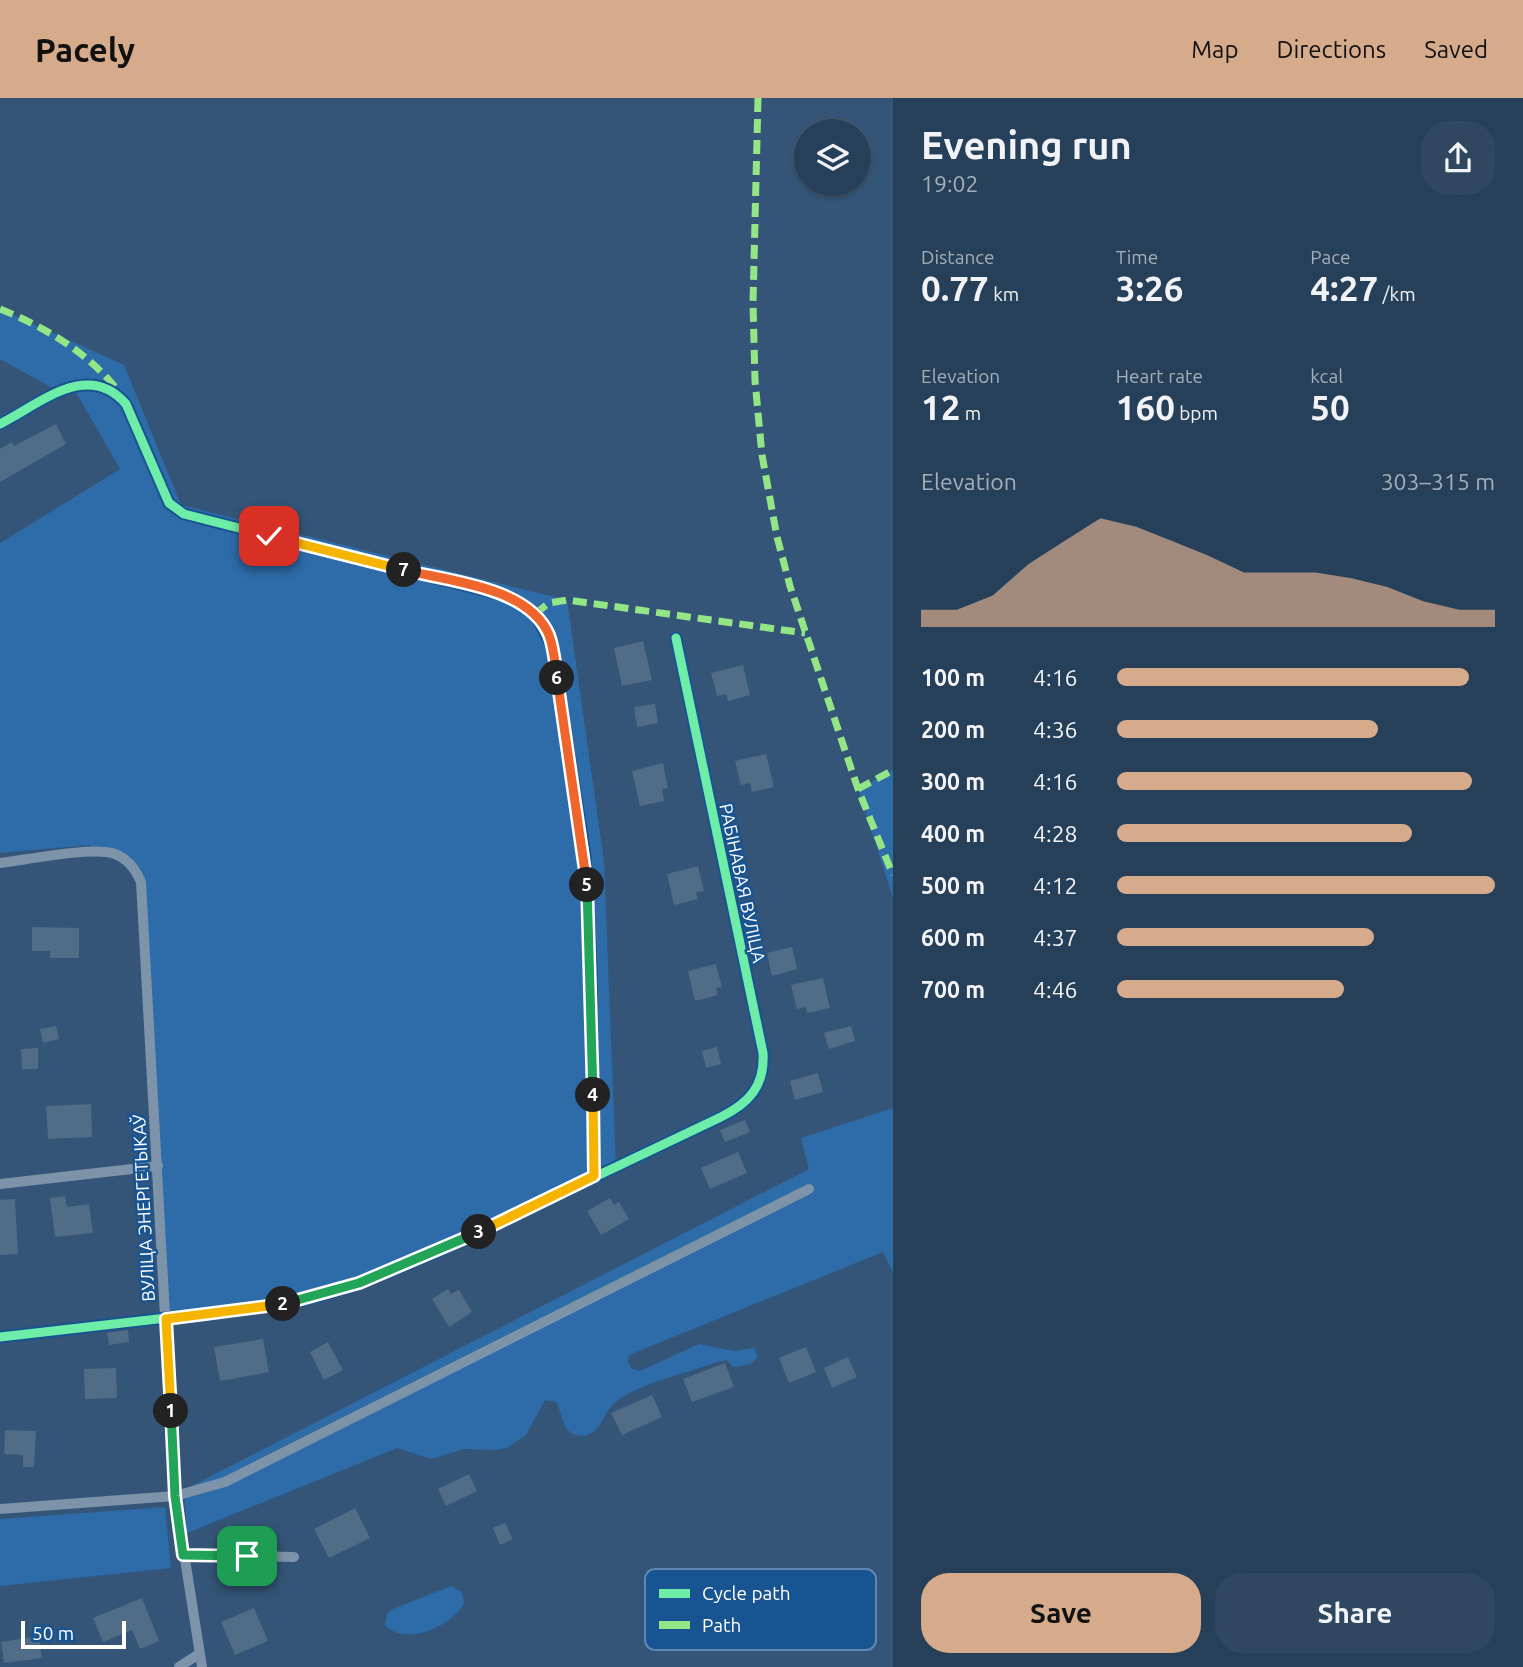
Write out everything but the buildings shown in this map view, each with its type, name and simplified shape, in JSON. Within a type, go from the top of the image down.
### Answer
[{"type":"street","points":[[0,424],[74,386],[88,383],[109,389],[126,404],[169,503],[184,514],[499,594],[526,606],[542,623],[552,646],[585,855],[592,965],[594,1176]]},
{"type":"street","name":"РАБІНАВАЯ ВУЛІЦА","points":[[166,1319],[272,1306],[359,1283],[441,1250],[721,1117],[739,1108],[752,1096],[764,1068],[763,1053],[676,638]]},
{"type":"street","name":"ВУЛІЦА ЭНЕРГЕТЫКАЎ","points":[[0,863],[91,852],[114,854],[131,865],[141,882],[175,1496],[202,1667]]},
{"type":"street","points":[[0,1184],[158,1166]]},
{"type":"street","points":[[0,1508],[175,1496],[207,1489],[244,1474],[809,1189]]},
{"type":"street","points":[[0,1337],[166,1319]]},
{"type":"street","points":[[183,1555],[294,1557]]},
{"type":"street","points":[[179,1667],[199,1654]]},
{"type":"shaded area","points":[[0,309],[124,365],[181,505],[567,600],[604,861],[616,1166],[441,1250],[315,1297],[166,1319],[142,893],[123,859],[91,852],[90,845],[0,853],[0,543],[120,469],[70,382],[54,389],[0,359]]},
{"type":"shaded area","points":[[893,770],[893,898],[858,789]]},
{"type":"shaded area","points":[[893,1108],[893,1273],[883,1252],[629,1355],[628,1362],[632,1369],[640,1371],[699,1344],[734,1351],[754,1348],[758,1357],[751,1364],[733,1367],[727,1360],[638,1389],[612,1405],[596,1429],[585,1436],[571,1433],[564,1425],[556,1402],[545,1400],[526,1435],[507,1448],[464,1449],[431,1459],[397,1448],[187,1533],[184,1490],[809,1169],[801,1138]]},
{"type":"shaded area","points":[[165,1507],[171,1568],[0,1586],[0,1519]]},
{"type":"shaded area","points":[[451,1586],[462,1592],[464,1604],[449,1620],[417,1634],[395,1632],[385,1626],[387,1614],[393,1609]]},
{"type":"marked path","points":[[758,98],[753,303],[755,381],[762,455],[777,537],[790,586],[858,789],[893,875]]},
{"type":"marked path","points":[[0,309],[50,333],[80,353],[119,392]]},
{"type":"marked path","points":[[535,614],[549,603],[567,600],[805,633]]},
{"type":"marked path","points":[[858,789],[893,770]]},
{"type":"cycle path","points":[[0,424],[48,397],[80,385],[111,391],[126,404],[169,503],[184,514],[499,594],[514,599],[535,614],[552,646],[585,855],[591,965],[594,1176]]},
{"type":"cycle path","points":[[0,1337],[272,1306],[359,1284],[441,1250],[721,1117],[747,1099],[758,1084],[763,1053],[676,638]]},
{"type":"route","points":[[247,1556],[183,1555],[175,1496],[166,1319],[272,1306],[315,1297],[359,1283],[441,1250],[594,1176],[592,965],[585,855],[548,634],[535,614],[514,599],[269,536]]}]
